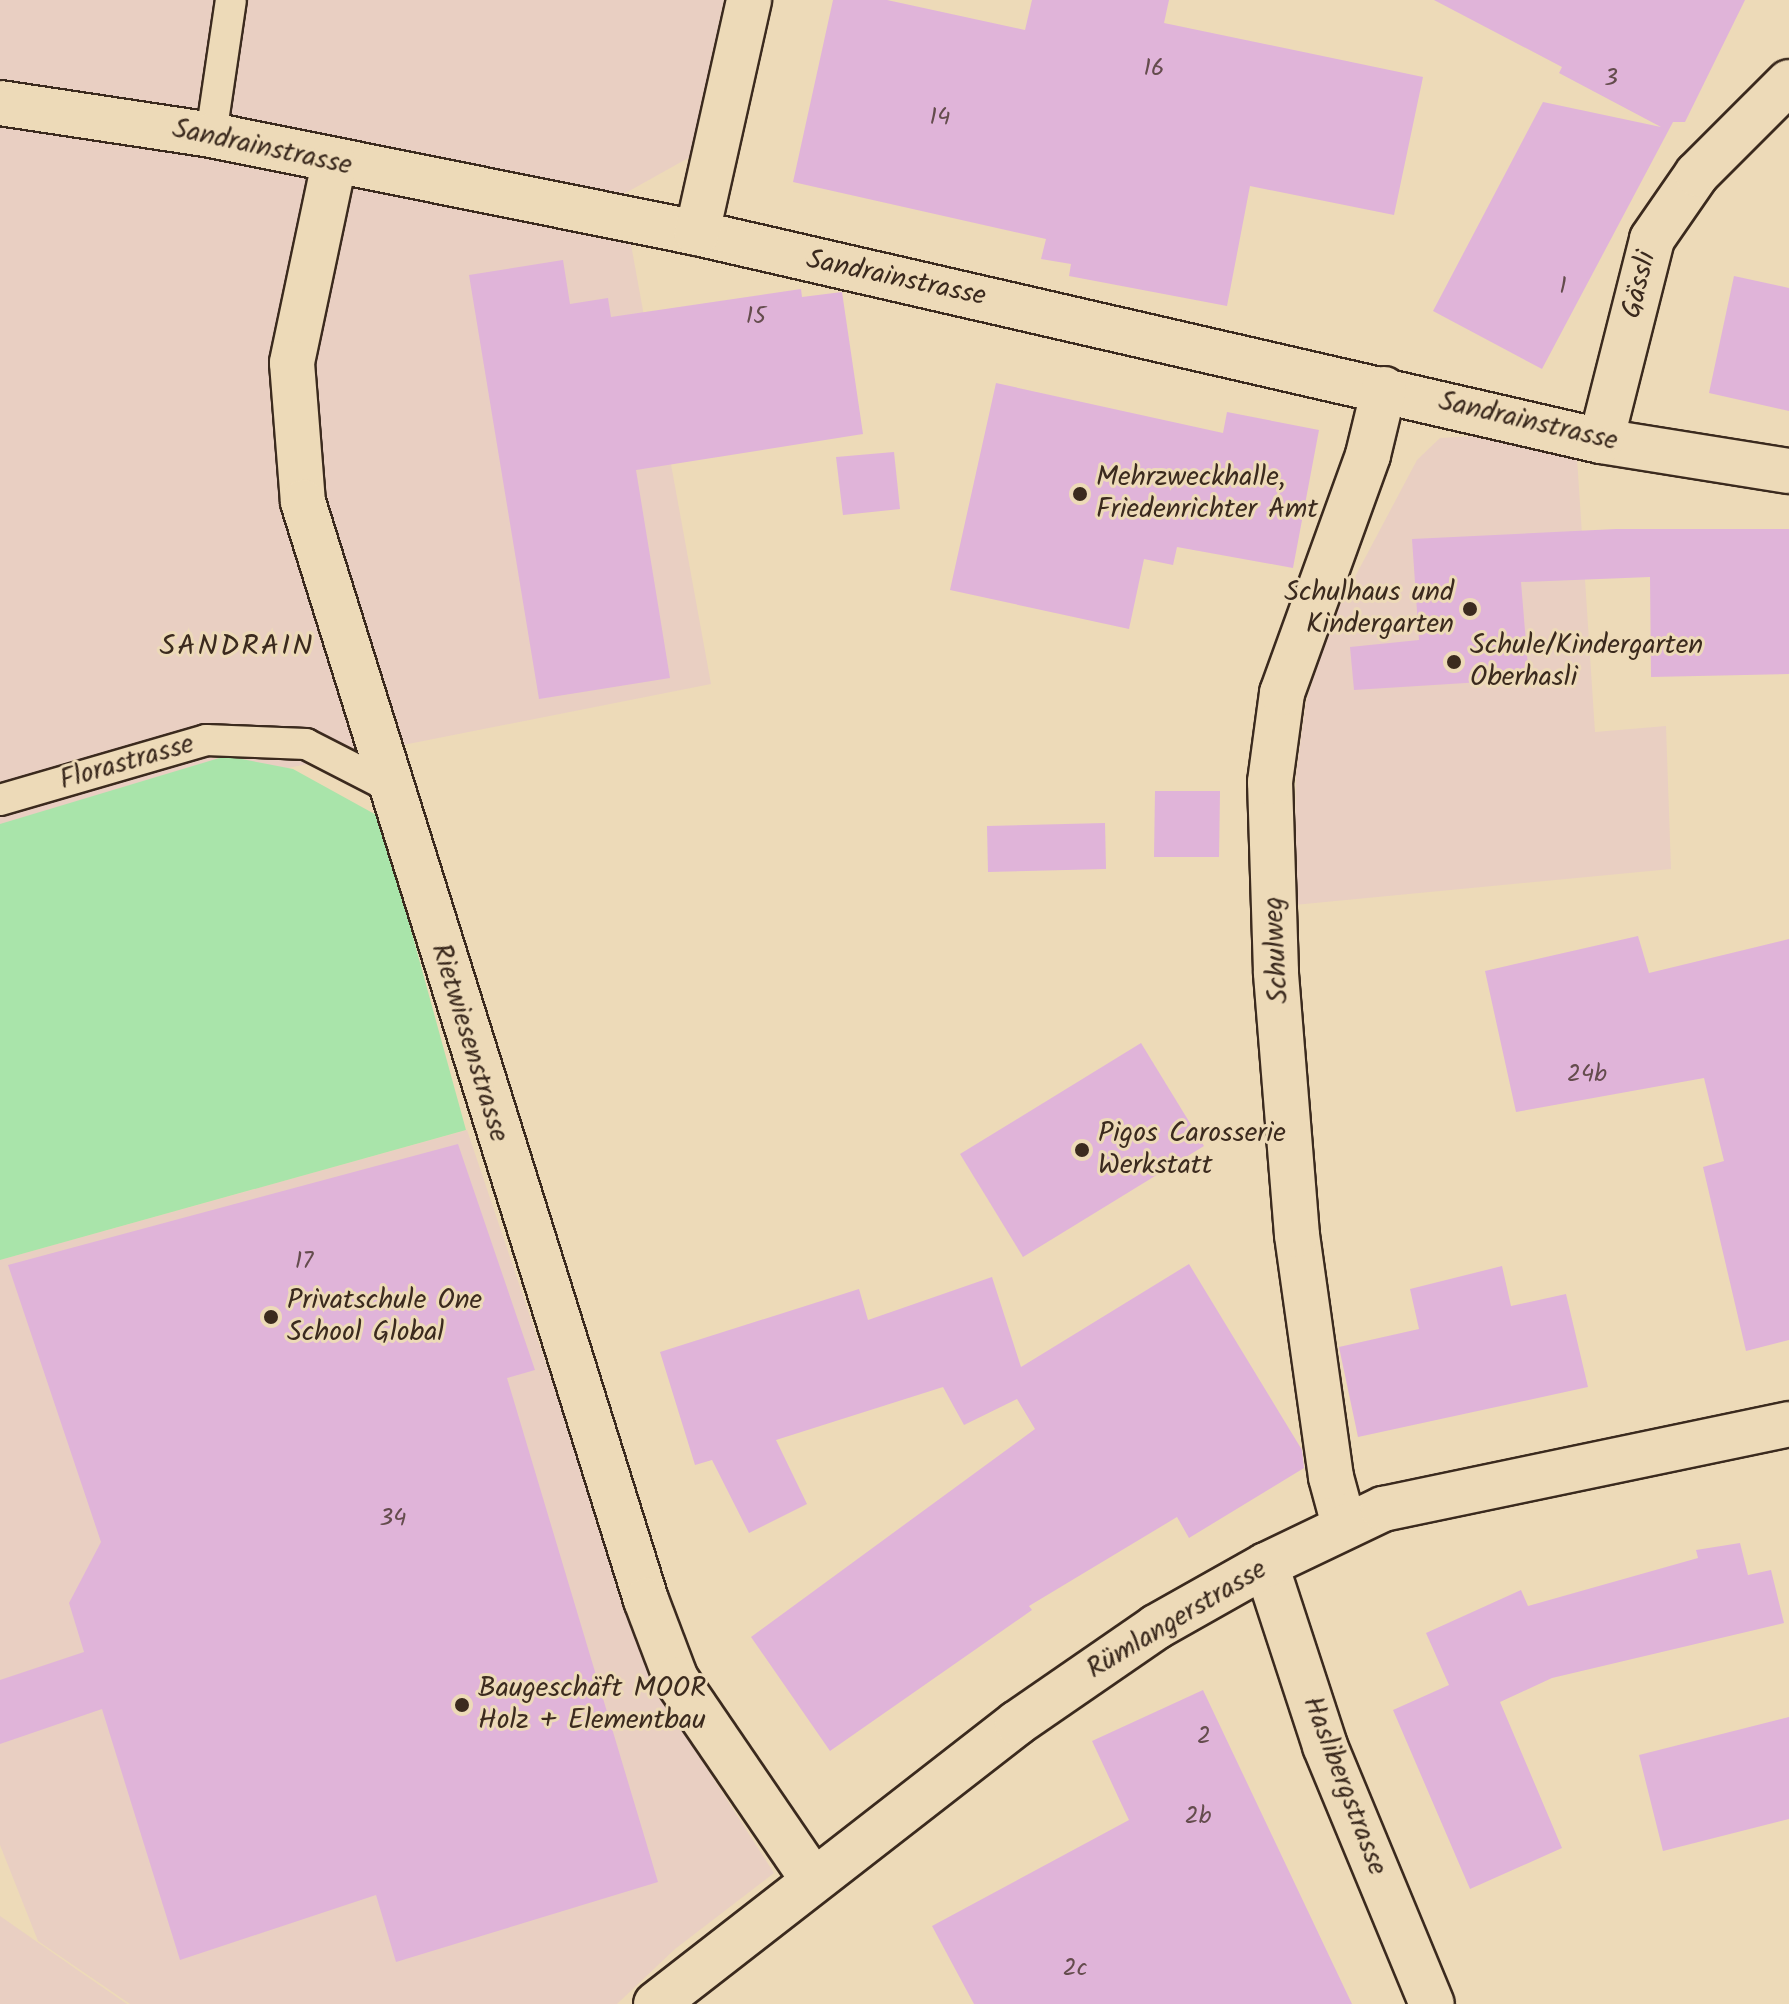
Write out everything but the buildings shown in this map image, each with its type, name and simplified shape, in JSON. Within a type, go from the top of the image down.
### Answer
[{"type":"street","points":[[697,233],[749,0]]},
{"type":"street","name":"Gässli","points":[[1601,441],[1652,239],[1697,174],[1789,82]]},
{"type":"street","name":"Sandrainstrasse","points":[[0,103],[211,135],[334,163],[697,233],[1601,441],[1789,471]]},
{"type":"street","name":"Rietwiesenstrasse","points":[[334,163],[292,363],[303,502],[636,1569],[676,1679],[812,1878]]},
{"type":"street","name":"Schulweg","points":[[1344,1525],[1331,1477],[1297,1235],[1276,972],[1270,782],[1282,693],[1368,455],[1384,389]]},
{"type":"street","name":"Rümlangerstrasse","points":[[656,2004],[812,1878],[1017,1723],[1156,1627],[1344,1525],[1383,1509],[1789,1424]]},
{"type":"street","name":"Haslibergstrasse","points":[[1266,1565],[1325,1746],[1432,2004]]},
{"type":"lane","points":[[211,135],[231,0]]},
{"type":"lane","name":"Florastrasse","points":[[0,800],[206,740],[306,744],[390,787]]},
{"type":"shaded area","points":[[0,0],[724,0],[690,157],[622,195],[711,684],[0,825]]},
{"type":"shaded area","name":"Schule/Kindergarten Oberhasli","points":[[1477,436],[1577,458],[1595,732],[1666,726],[1671,869],[1294,905],[1296,774],[1306,702],[1331,622],[1417,460],[1440,438]]},
{"type":"shaded area","points":[[467,1130],[656,1689],[774,1873],[675,1949],[617,2004],[130,2004],[38,1941],[0,1845],[0,1260]]},
{"type":"shaded area","points":[[0,1916],[76,1969],[127,2004],[0,2004]]},
{"type":"green space","points":[[226,756],[293,769],[380,817],[466,1130],[0,1260],[0,824]]},
{"type":"place","name":"Mehrzweckhalle, Friedenrichter Amt","points":[[1080,494]]},
{"type":"place","name":"Schulhaus und Kindergarten","points":[[1470,609]]},
{"type":"place","name":"Schule/Kindergarten Oberhasli","points":[[1454,662]]},
{"type":"place","name":"Pigos Carosserie Werkstatt","points":[[1082,1150]]},
{"type":"place","name":"Privatschule One School Global","points":[[271,1317]]},
{"type":"place","name":"Baugeschäft MOOR Holz + Elementbau","points":[[462,1705]]},
{"type":"district","name":"SANDRAIN","points":[[237,647]]}]
